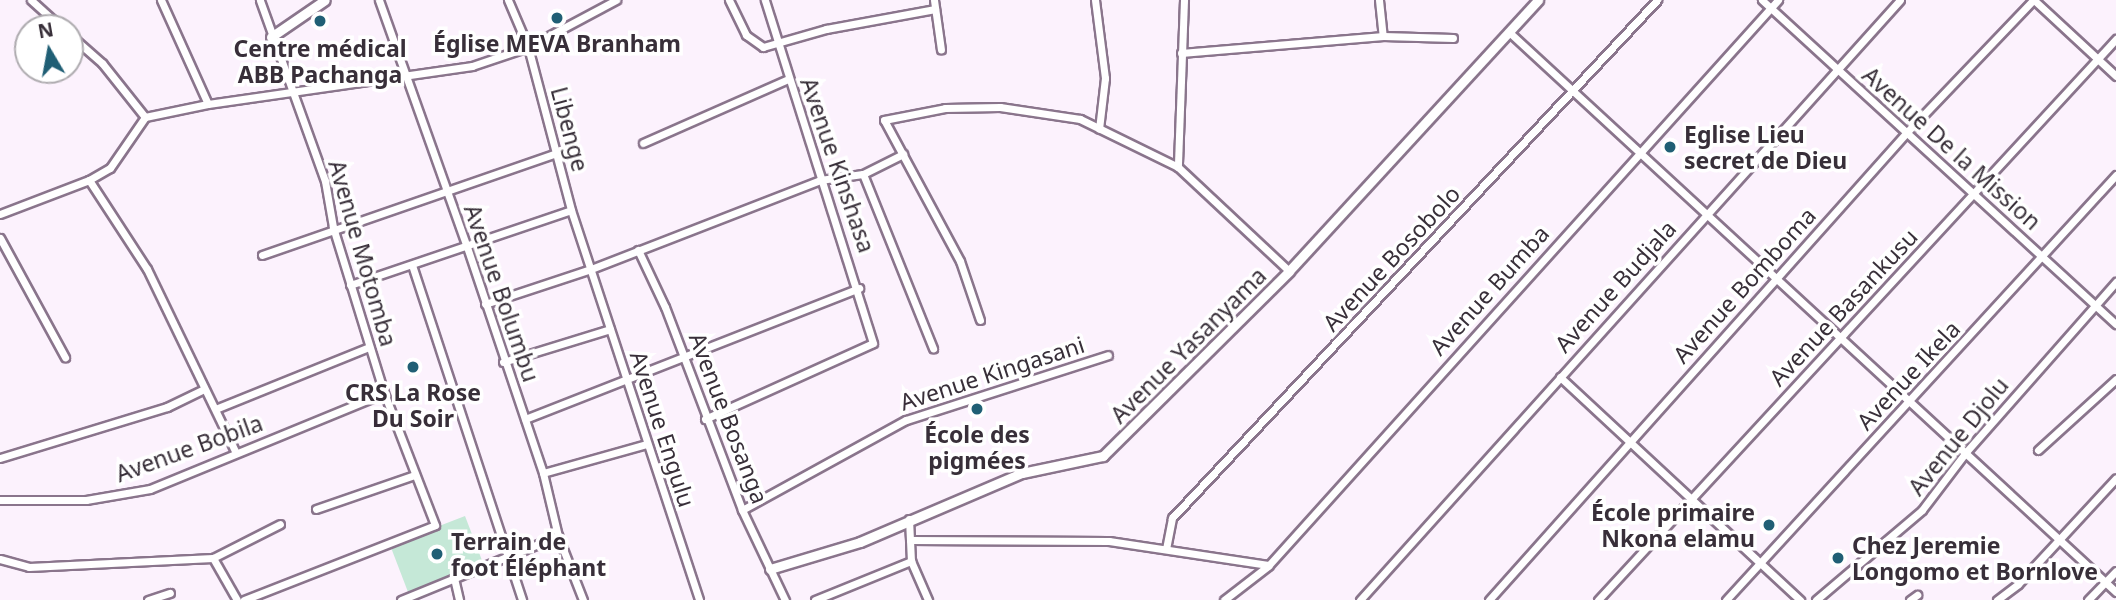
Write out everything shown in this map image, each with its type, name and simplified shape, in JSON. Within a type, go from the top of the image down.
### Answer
[{"type":"street","points":[[31,0],[46,14]]},
{"type":"street","points":[[161,0],[208,104]]},
{"type":"street","name":"Avenue Motomba","points":[[244,600],[435,525],[429,518],[384,393],[349,285],[333,226],[325,181],[291,93],[260,0]]},
{"type":"street","points":[[271,37],[325,0]]},
{"type":"street","name":"Avenue Bolumbu","points":[[379,0],[467,247],[503,362],[543,473],[558,536],[583,600]]},
{"type":"street","name":"Libenge","points":[[508,0],[528,47],[571,210],[591,269]]},
{"type":"street","points":[[0,215],[89,180],[110,168],[145,117],[208,104],[472,66],[528,47],[616,0]]},
{"type":"street","points":[[729,0],[753,44],[777,44],[826,29],[935,9]]},
{"type":"street","name":"Avenue Kinshasa","points":[[705,419],[873,343],[859,288],[820,180],[765,0]]},
{"type":"street","points":[[934,0],[942,50]]},
{"type":"street","points":[[1095,0],[1105,78],[1100,129]]},
{"type":"street","points":[[1178,167],[1184,0]]},
{"type":"street","points":[[1380,0],[1383,36]]},
{"type":"street","name":"Avenue Yasanyama","points":[[770,569],[860,542],[1022,473],[1102,456],[1289,271],[1538,0]]},
{"type":"street","name":"Avenue Bosobolo","points":[[1166,549],[1172,518],[1657,0]]},
{"type":"street","name":"Avenue De la Mission","points":[[1762,0],[2116,324]]},
{"type":"street","name":"Avenue Bumba","points":[[1224,600],[1268,566],[1778,0]]},
{"type":"street","name":"Avenue Budjala","points":[[1360,600],[1900,0]]},
{"type":"street","points":[[2034,0],[2116,76]]},
{"type":"street","name":"Avenue Bomboma","points":[[1489,600],[1908,131],[2034,0]]},
{"type":"street","points":[[1509,32],[1571,94],[1776,277],[2116,592]]},
{"type":"street","points":[[1181,53],[1383,36],[1452,37]]},
{"type":"street","name":"Avenue Basankusu","points":[[1598,600],[2116,39]]},
{"type":"street","points":[[84,47],[102,63],[145,117]]},
{"type":"street","points":[[643,143],[788,79]]},
{"type":"street","points":[[980,320],[960,261],[884,120],[945,108],[1000,107],[1080,119],[1178,167],[1289,271]]},
{"type":"street","points":[[262,255],[333,226],[447,191],[556,153]]},
{"type":"street","points":[[485,304],[591,269],[820,180],[863,174],[903,154]]},
{"type":"street","points":[[863,174],[933,348]]},
{"type":"street","name":"Avenue Ikela","points":[[1726,600],[2116,174]]},
{"type":"street","points":[[89,180],[147,269],[204,389],[218,408],[236,453]]},
{"type":"street","points":[[349,285],[571,210]]},
{"type":"street","points":[[0,238],[65,357]]},
{"type":"street","name":"Avenue Bosanga","points":[[638,250],[684,356],[705,419],[742,510],[785,600]]},
{"type":"street","points":[[412,265],[522,600]]},
{"type":"street","name":"Avenue Engulu","points":[[591,269],[699,600]]},
{"type":"street","name":"Avenue Djolu","points":[[1816,600],[1922,510],[1966,452],[2116,282]]},
{"type":"street","points":[[525,419],[859,288]]},
{"type":"street","points":[[503,362],[610,329]]},
{"type":"street","points":[[218,408],[369,347]]},
{"type":"street","name":"Avenue Kingasani","points":[[742,510],[905,420],[1108,355]]},
{"type":"street","points":[[1560,377],[1800,600]]},
{"type":"street","points":[[2038,450],[2116,379]]},
{"type":"street","points":[[0,458],[167,407],[204,389]]},
{"type":"street","name":"Avenue Bobila","points":[[0,500],[108,498],[150,489],[384,393]]},
{"type":"street","points":[[543,473],[647,444]]},
{"type":"street","points":[[316,509],[415,475]]},
{"type":"street","points":[[1997,600],[2116,478]]},
{"type":"street","points":[[909,519],[911,561],[928,600]]},
{"type":"street","points":[[0,559],[29,567],[212,558],[280,524]]},
{"type":"street","points":[[401,600],[558,536]]},
{"type":"street","points":[[910,540],[1109,541],[1268,566]]},
{"type":"street","points":[[212,558],[237,600]]},
{"type":"street","points":[[815,600],[911,561]]},
{"type":"street","points":[[2088,600],[2116,570]]},
{"type":"street","points":[[454,578],[458,600]]},
{"type":"street","points":[[148,600],[170,593]]},
{"type":"green space","name":"Terrain de foot Éléphant","points":[[465,516],[483,563],[408,592],[390,545]]},
{"type":"place","name":"Église MEVA Branham","points":[[557,18]]},
{"type":"place","name":"Centre médical ABB Pachanga","points":[[320,21]]},
{"type":"place","name":"Eglise Lieu secret de Dieu","points":[[1670,147]]},
{"type":"place","name":"CRS La Rose Du Soir","points":[[413,367]]},
{"type":"place","name":"École des pigmées","points":[[977,409]]},
{"type":"place","name":"École primaire Nkona elamu","points":[[1769,525]]},
{"type":"place","name":"Terrain de foot Éléphant","points":[[437,554]]},
{"type":"place","name":"Chez Jeremie Longomo et Bornlove","points":[[1838,558]]}]
